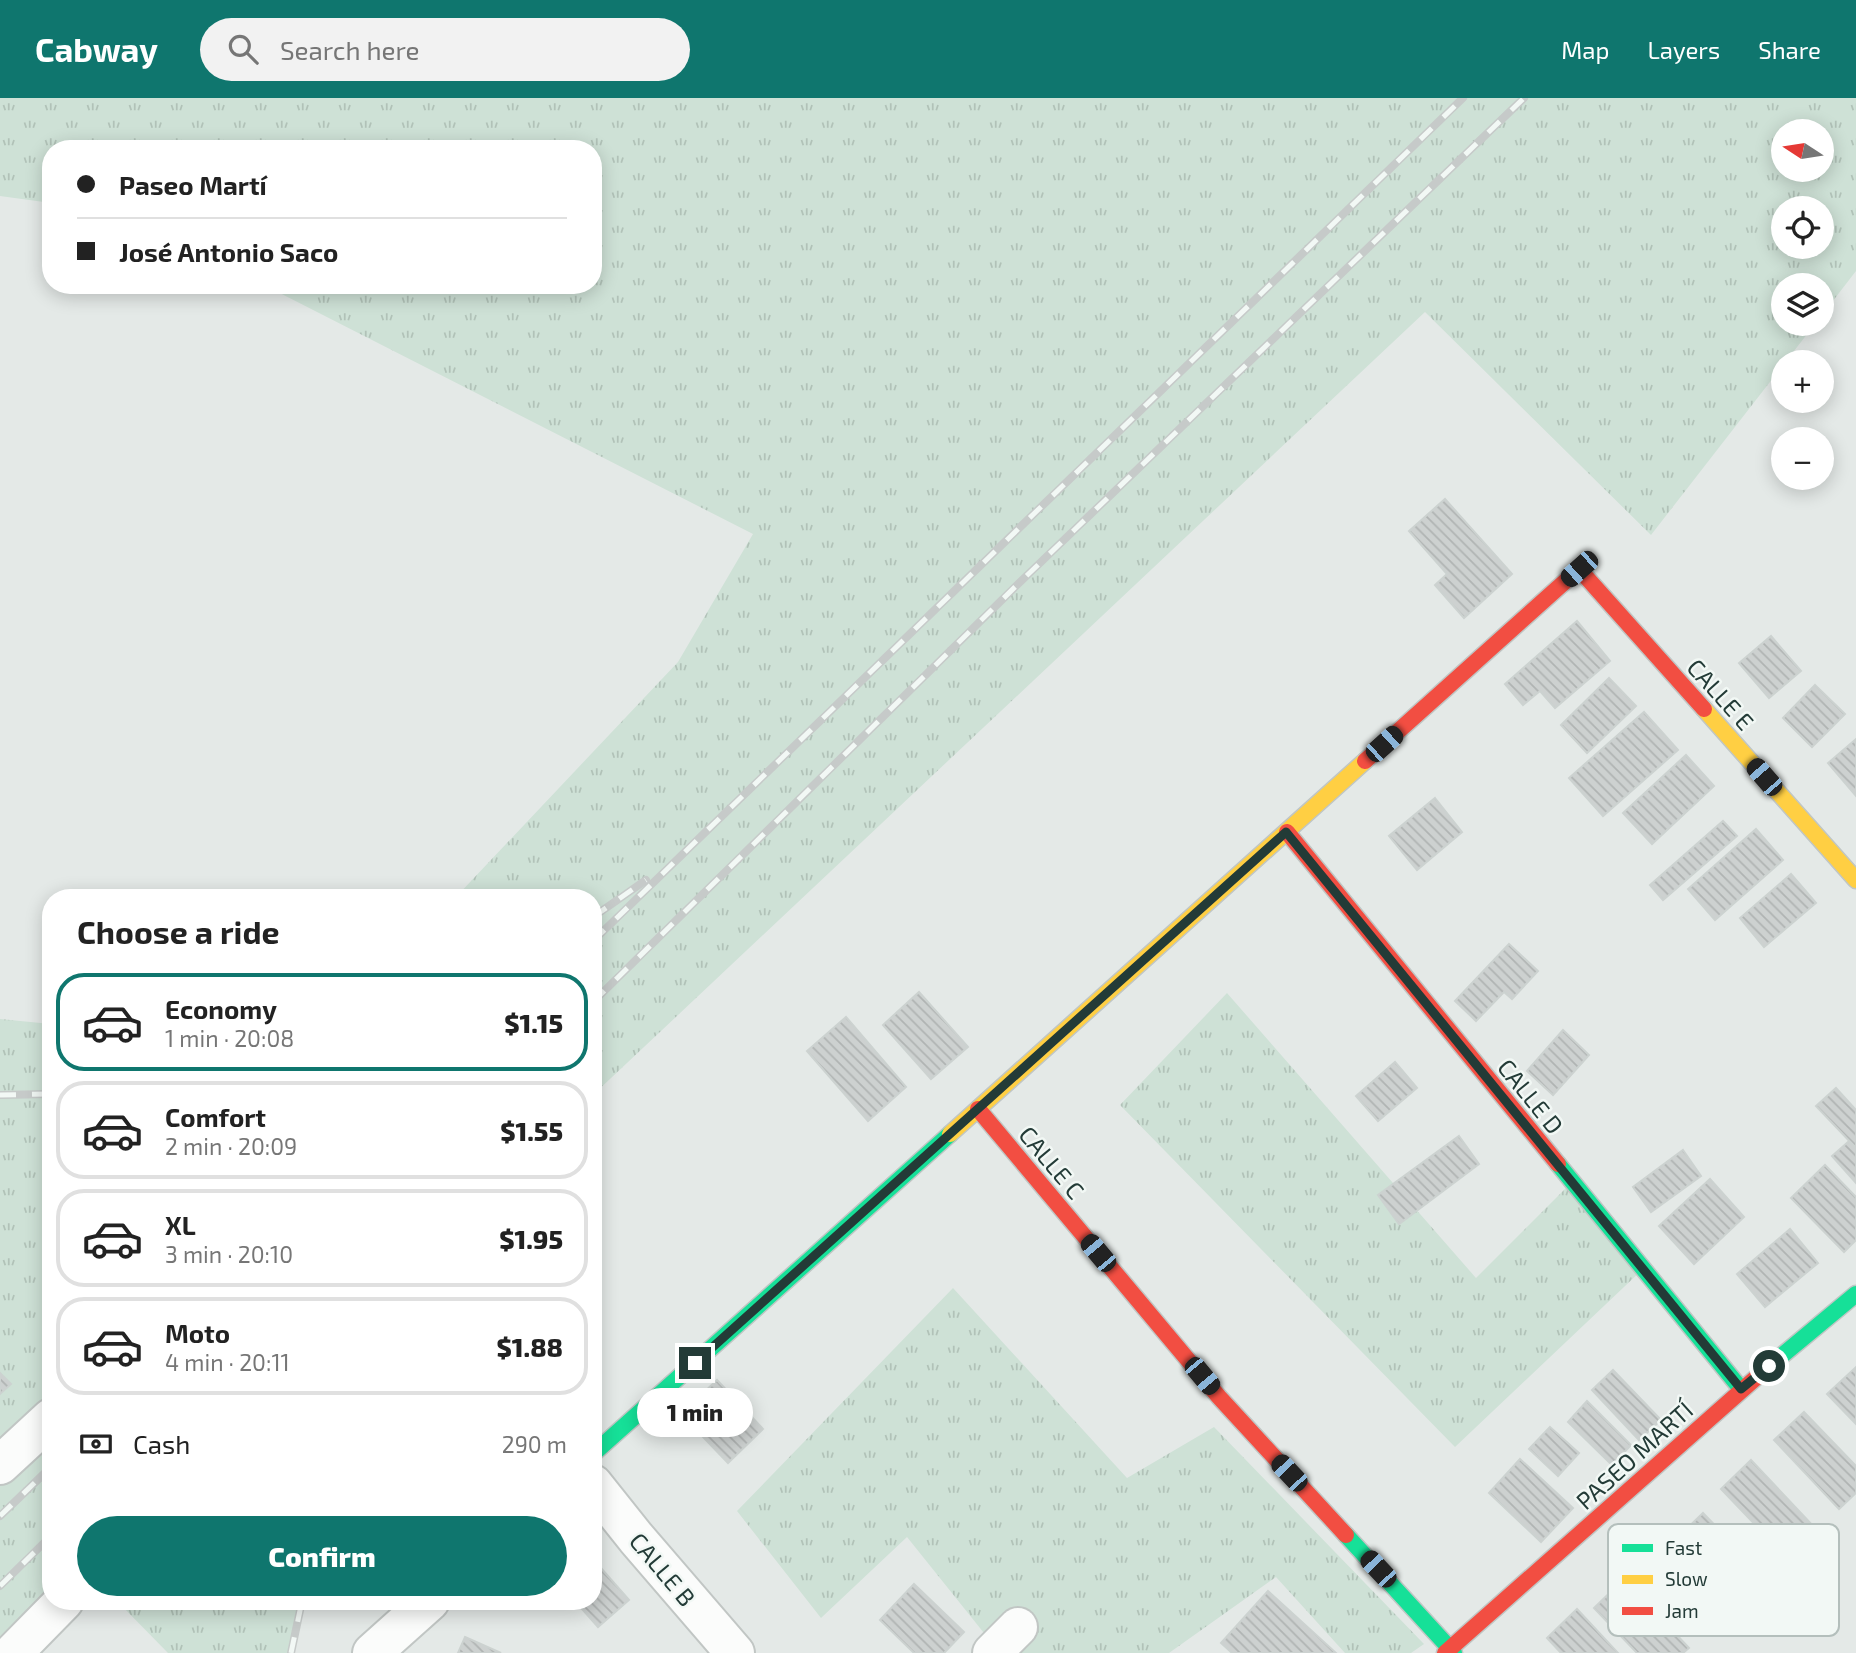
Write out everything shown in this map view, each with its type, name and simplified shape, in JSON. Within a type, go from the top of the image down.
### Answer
[{"type":"street","name":"CALLE E","points":[[1286,832],[1579,569],[1856,880]]},
{"type":"street","points":[[602,1446],[1286,832]]},
{"type":"street","name":"CALLE D","points":[[1286,832],[1741,1389]]},
{"type":"street","name":"CALLE C","points":[[978,1109],[1219,1397],[1450,1652]]},
{"type":"street","name":"PASEO MARTÍ","points":[[1450,1652],[1741,1389],[1856,1294]]},
{"type":"street","points":[[0,1465],[42,1426]]},
{"type":"street","name":"CALLE B","points":[[602,1495],[735,1653]]},
{"type":"street","points":[[13,1653],[56,1610]]},
{"type":"street","points":[[372,1653],[420,1610]]},
{"type":"street","points":[[397,1653],[423,1610]]},
{"type":"green space","points":[[0,98],[1856,98],[1856,271],[1834,299],[1834,273],[1771,273],[1771,336],[1806,336],[1795,350],[1771,350],[1771,381],[1651,535],[1425,312],[602,1087],[602,889],[464,889],[678,662],[753,534],[282,294],[602,294],[602,140],[42,140],[42,202],[0,196]]},
{"type":"green space","points":[[1227,993],[1476,1278],[1572,1182],[1643,1269],[1455,1447],[1120,1105]]},
{"type":"green space","points":[[0,1019],[42,1023],[42,1610],[0,1653]]},
{"type":"green space","points":[[953,1288],[1127,1478],[1214,1427],[1424,1644],[1411,1653],[1345,1653],[1276,1577],[1169,1653],[1000,1653],[907,1537],[821,1618],[737,1511]]},
{"type":"green space","points":[[126,1610],[300,1610],[291,1653],[168,1653]]},
{"type":"building","points":[[1445,499],[1512,574],[1464,618],[1435,585],[1447,574],[1409,531]]},
{"type":"building","points":[[1577,621],[1610,661],[1555,708],[1540,691],[1523,705],[1505,684]]},
{"type":"building","points":[[1771,636],[1801,671],[1769,698],[1739,663]]},
{"type":"building","points":[[1609,678],[1636,706],[1587,753],[1561,725]]},
{"type":"building","points":[[1815,685],[1845,714],[1812,747],[1783,718]]},
{"type":"building","points":[[1644,712],[1678,750],[1603,816],[1569,778]]},
{"type":"building","points":[[1856,739],[1856,796],[1828,763]]},
{"type":"building","points":[[1686,755],[1714,786],[1652,844],[1623,813]]},
{"type":"building","points":[[1435,798],[1462,832],[1417,870],[1389,836]]},
{"type":"building","points":[[1723,821],[1737,836],[1663,900],[1650,885]]},
{"type":"building","points":[[1756,829],[1783,860],[1715,920],[1688,889]]},
{"type":"building","points":[[1791,874],[1816,903],[1764,947],[1740,918]]},
{"type":"building","points":[[1509,944],[1538,971],[1512,999],[1504,992],[1476,1021],[1455,1001]]},
{"type":"building","points":[[919,992],[968,1047],[931,1079],[883,1025]]},
{"type":"building","points":[[846,1017],[906,1087],[868,1121],[807,1051]]},
{"type":"building","points":[[1563,1030],[1589,1055],[1553,1095],[1527,1071]]},
{"type":"building","points":[[1395,1062],[1417,1088],[1378,1121],[1356,1096]]},
{"type":"building","points":[[1836,1088],[1856,1110],[1856,1148],[1816,1106]]},
{"type":"building","points":[[1459,1136],[1479,1164],[1399,1224],[1378,1195]]},
{"type":"building","points":[[1849,1141],[1856,1148],[1856,1183],[1832,1156]]},
{"type":"building","points":[[1683,1150],[1701,1176],[1651,1212],[1633,1187]]},
{"type":"building","points":[[1825,1165],[1856,1197],[1856,1240],[1844,1252],[1791,1198]]},
{"type":"building","points":[[1710,1179],[1744,1217],[1694,1264],[1659,1226]]},
{"type":"building","points":[[1790,1229],[1818,1263],[1765,1307],[1737,1274]]},
{"type":"building","points":[[1856,1367],[1856,1424],[1827,1394]]},
{"type":"building","points":[[1613,1370],[1661,1420],[1639,1440],[1592,1390]]},
{"type":"building","points":[[0,1373],[11,1384],[0,1394]]},
{"type":"building","points":[[717,1380],[763,1429],[728,1463],[681,1414]]},
{"type":"building","points":[[1587,1401],[1631,1445],[1612,1465],[1568,1422]]},
{"type":"building","points":[[1804,1412],[1856,1466],[1856,1493],[1839,1509],[1774,1440]]},
{"type":"building","points":[[1550,1427],[1579,1453],[1558,1476],[1529,1449]]},
{"type":"building","points":[[1520,1459],[1573,1508],[1541,1542],[1489,1493]]},
{"type":"building","points":[[1751,1460],[1811,1524],[1754,1524],[1721,1489]]},
{"type":"building","points":[[1703,1513],[1714,1524],[1692,1524]]},
{"type":"building","points":[[602,1569],[629,1600],[598,1627],[583,1610],[602,1610]]},
{"type":"building","points":[[914,1584],[964,1632],[944,1653],[914,1653],[880,1620]]},
{"type":"building","points":[[1268,1591],[1336,1653],[1232,1653],[1221,1643]]},
{"type":"building","points":[[1608,1594],[1608,1623],[1594,1608]]},
{"type":"building","points":[[1577,1609],[1618,1653],[1561,1653],[1547,1638]]},
{"type":"building","points":[[1621,1636],[1678,1636],[1689,1648],[1683,1653],[1637,1653]]},
{"type":"building","points":[[465,1637],[501,1653],[458,1653]]},
{"type":"railway","points":[[602,932],[1463,98]]},
{"type":"railway","points":[[602,993],[1017,585],[1524,98]]},
{"type":"railway","points":[[602,911],[646,880]]},
{"type":"railway","points":[[0,1095],[42,1094]]},
{"type":"railway","points":[[0,1516],[42,1476]]},
{"type":"railway","points":[[0,1586],[42,1545]]},
{"type":"railway","points":[[291,1653],[300,1610]]},
{"type":"traffic: fast","points":[[602,1446],[950,1134]]},
{"type":"traffic: fast","points":[[1558,1164],[1741,1389]]},
{"type":"traffic: fast","points":[[1767,1368],[1856,1294]]},
{"type":"traffic: fast","points":[[1346,1535],[1454,1653]]},
{"type":"traffic: slow","points":[[1704,709],[1856,880]]},
{"type":"traffic: slow","points":[[950,1134],[1365,761]]},
{"type":"traffic: jam","points":[[1365,761],[1579,569],[1704,709]]},
{"type":"traffic: jam","points":[[1287,832],[1558,1164]]},
{"type":"traffic: jam","points":[[978,1109],[1219,1397],[1346,1535]]},
{"type":"traffic: jam","points":[[1445,1653],[1767,1368]]},
{"type":"route","points":[[695,1363],[1286,832],[1741,1389],[1769,1366]]}]
